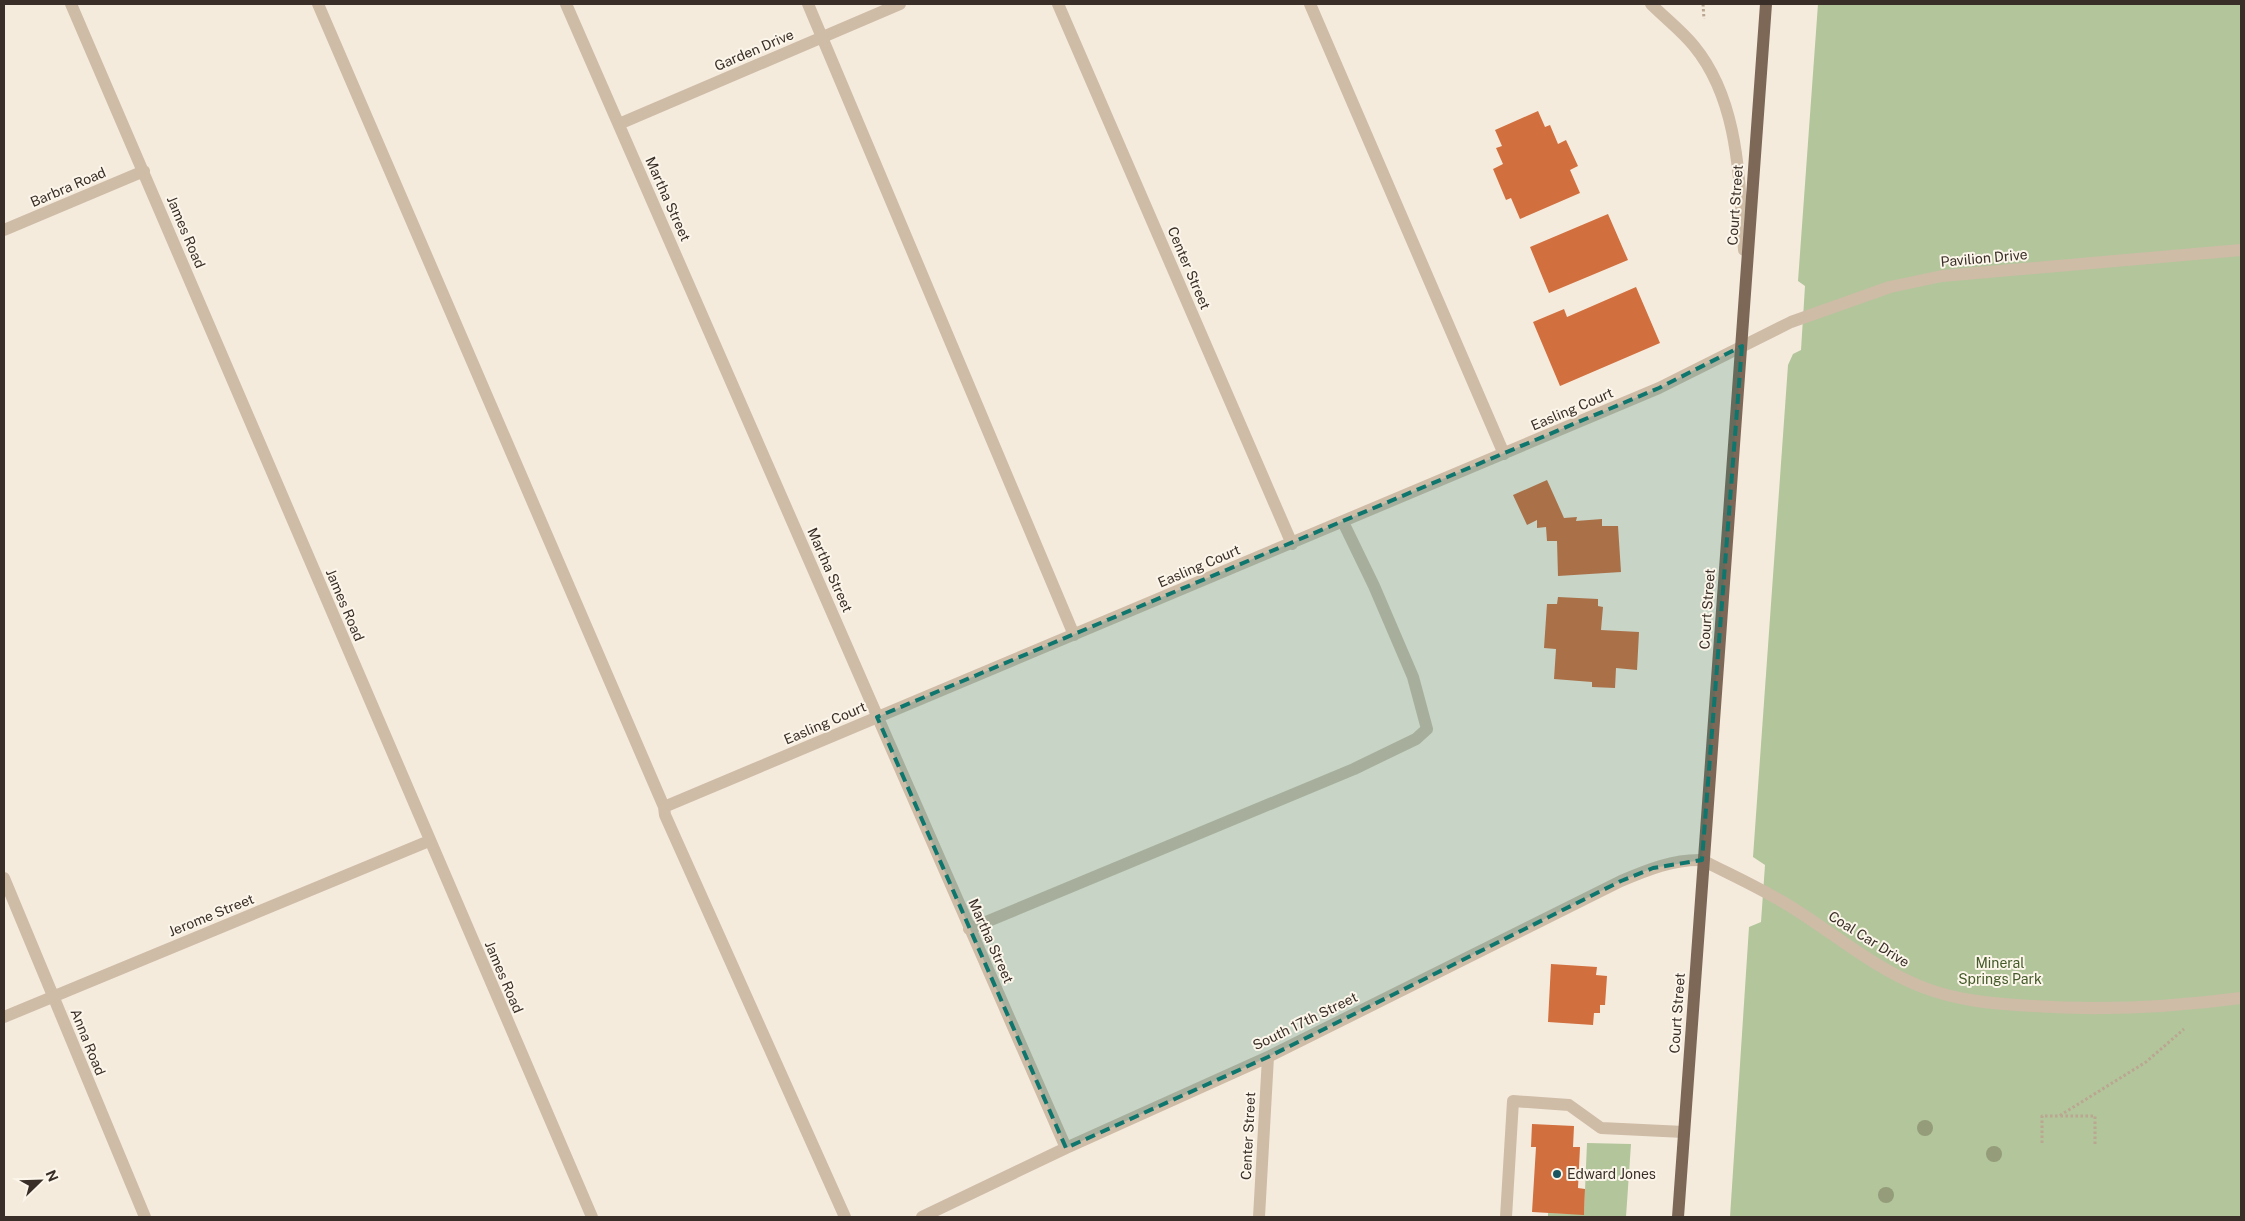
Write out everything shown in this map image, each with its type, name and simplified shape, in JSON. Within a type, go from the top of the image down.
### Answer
[{"type":"main road","name":"Court Street","points":[[1678,1217],[1702,860],[1742,346],[1746,267],[1766,4]]},
{"type":"street","name":"James Road","points":[[72,4],[429,841],[592,1217]]},
{"type":"street","points":[[318,4],[664,807],[665,815],[845,1217]]},
{"type":"street","name":"Martha Street","points":[[566,4],[1066,1148]]},
{"type":"street","points":[[808,4],[1074,634]]},
{"type":"street","name":"Garden Drive","points":[[619,124],[900,4]]},
{"type":"street","name":"Center Street","points":[[1058,4],[1292,544]]},
{"type":"street","points":[[1310,4],[1504,454]]},
{"type":"street","points":[[1651,4],[1694,46],[1709,66],[1724,96],[1732,129],[1739,180],[1746,267]]},
{"type":"street","name":"Barbra Road","points":[[4,230],[144,171]]},
{"type":"street","name":"Pavilion Drive","points":[[1742,346],[1791,322],[1857,298],[1890,287],[1942,276],[2241,250]]},
{"type":"street","name":"Easling Court","points":[[664,807],[1659,388],[1742,346]]},
{"type":"street","points":[[969,929],[1354,770],[1416,739],[1428,729],[1413,677],[1374,586],[1343,522]]},
{"type":"street","name":"Jerome Street","points":[[4,1017],[429,841]]},
{"type":"street","name":"South 17th Street","points":[[922,1217],[1066,1148],[1268,1056],[1622,881],[1652,868],[1687,860],[1702,860]]},
{"type":"street","name":"Coal Car Drive","points":[[1702,860],[1794,908],[1878,966],[1922,987],[1952,996],[1993,1004],[2096,1008],[2170,1006],[2241,998]]},
{"type":"street","name":"Anna Road","points":[[4,878],[145,1217]]},
{"type":"street","name":"Center Street","points":[[1259,1217],[1268,1056]]},
{"type":"street","points":[[1506,1217],[1513,1102],[1569,1105],[1602,1128],[1684,1132]]},
{"type":"path","points":[[2059,1116],[2146,1062],[2170,1044],[2189,1024]]},
{"type":"path","points":[[2042,1143],[2042,1116],[2095,1116],[2095,1144]]},
{"type":"highlighted area","points":[[1742,346],[1702,860],[1653,868],[1621,881],[1268,1057],[1066,1148],[877,717],[1659,388]]},
{"type":"green space","name":"Mineral Springs Park","points":[[1818,4],[2241,4],[2241,1217],[1730,1217],[1749,927],[1761,922],[1765,865],[1753,857],[1788,365],[1793,354],[1801,350],[1805,286],[1798,281]]},
{"type":"green space","points":[[1587,1143],[1631,1144],[1626,1217],[1548,1217],[1548,1213],[1584,1214]]},
{"type":"building","points":[[1538,111],[1545,127],[1550,125],[1558,144],[1566,140],[1578,166],[1570,170],[1580,193],[1520,219],[1511,198],[1506,200],[1493,169],[1503,164],[1496,148],[1502,146],[1495,130]]},
{"type":"building","points":[[1608,214],[1628,260],[1549,293],[1530,247]]},
{"type":"building","points":[[1636,287],[1660,343],[1560,386],[1533,322],[1564,309],[1567,317]]},
{"type":"building","points":[[1547,480],[1564,518],[1577,517],[1576,521],[1602,519],[1602,526],[1618,526],[1621,572],[1558,576],[1557,541],[1547,541],[1546,527],[1537,528],[1537,520],[1527,525],[1513,495]]},
{"type":"building","points":[[1558,597],[1598,599],[1598,606],[1603,607],[1601,630],[1639,632],[1637,670],[1616,668],[1615,688],[1592,687],[1592,682],[1554,679],[1556,649],[1544,648],[1547,604],[1557,604]]},
{"type":"building","points":[[1551,964],[1597,967],[1596,975],[1607,976],[1605,1005],[1600,1005],[1600,1013],[1594,1013],[1593,1025],[1548,1022]]},
{"type":"building","points":[[1532,1124],[1574,1126],[1573,1147],[1580,1147],[1578,1188],[1585,1189],[1584,1215],[1532,1212],[1536,1147],[1531,1147]]},
{"type":"place","name":"Edward Jones","points":[[1557,1174]]}]
